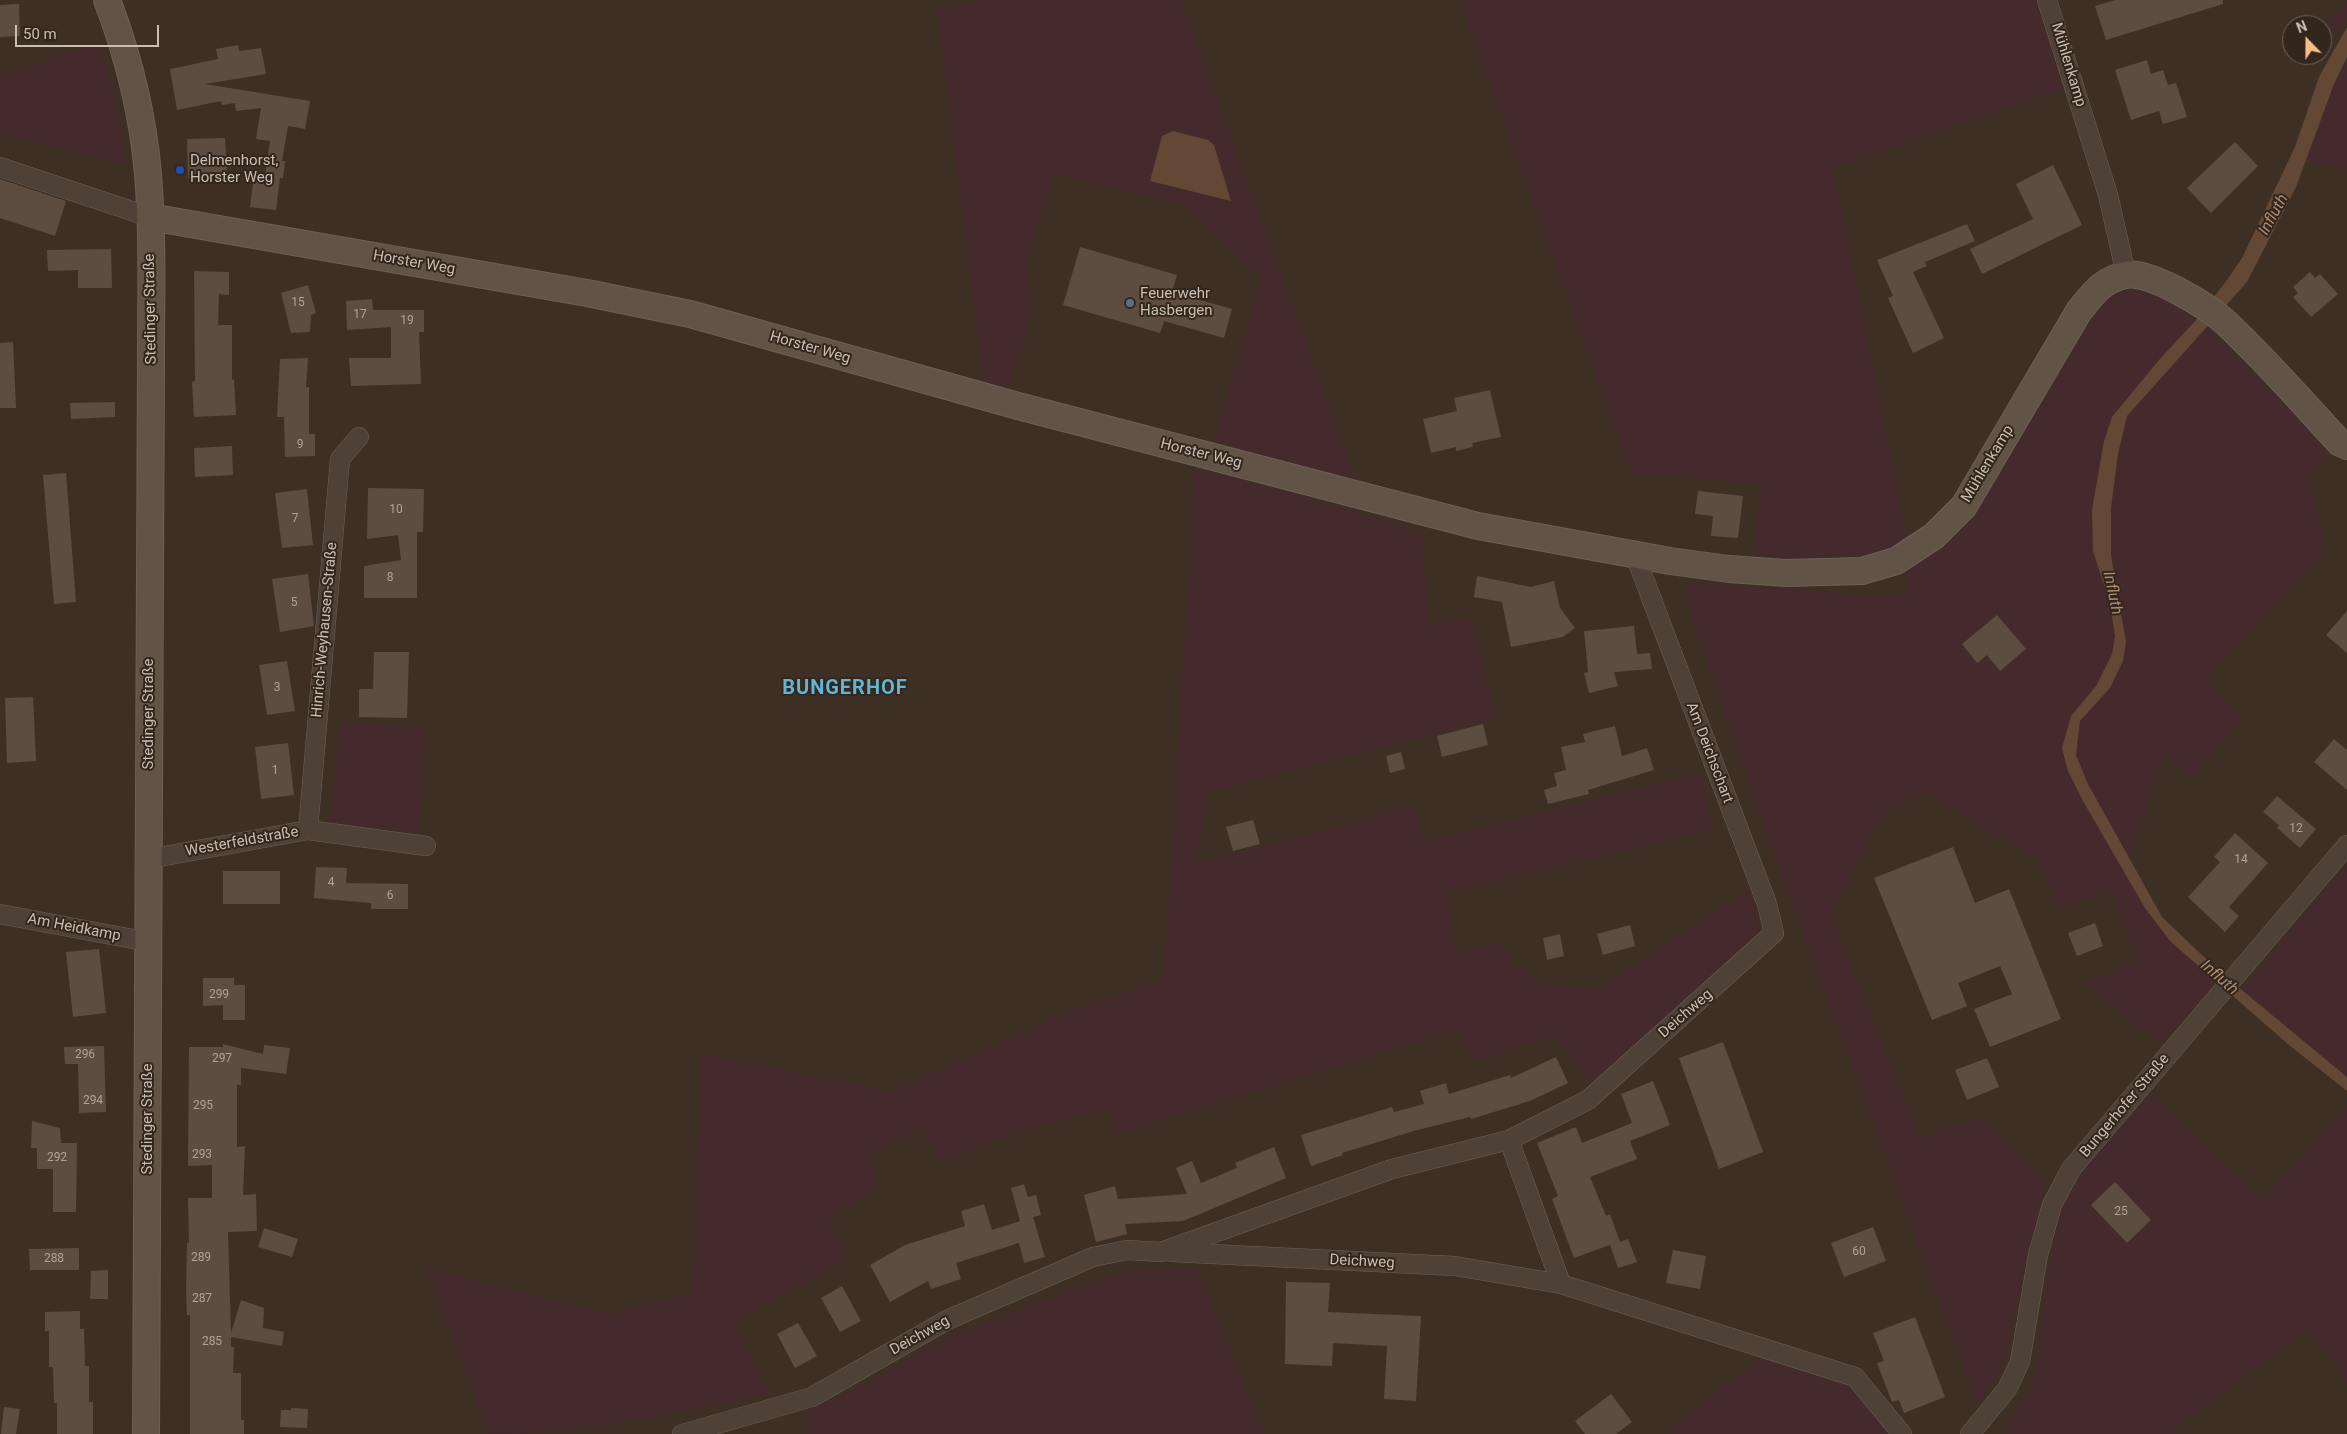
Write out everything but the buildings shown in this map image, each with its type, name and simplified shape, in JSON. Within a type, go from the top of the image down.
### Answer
[{"type":"street","name":"Stedinger Straße","points":[[107,0],[118,29],[142,126],[148,174],[150,217],[151,372],[146,1434]]},
{"type":"street","name":"Mühlenkamp","points":[[1625,553],[1729,569],[1786,573],[1862,571],[1896,561],[1934,536],[1964,506],[2079,311],[2101,284],[2126,274],[2108,195],[2047,0]]},
{"type":"street","name":"Horster Weg","points":[[0,167],[150,217],[568,290],[690,314],[1018,406],[1478,526],[1625,553]]},
{"type":"street","points":[[2126,274],[2141,274],[2169,286],[2223,320],[2340,443],[2347,446]]},
{"type":"street","name":"Hinrich-Weyhausen-Straße","points":[[308,830],[340,459],[359,437]]},
{"type":"street","name":"Am Deichschart","points":[[1625,553],[1767,904],[1774,933],[1760,948]]},
{"type":"street","name":"Westerfeldstraße","points":[[148,859],[308,830],[426,846]]},
{"type":"street","name":"Bungerhofer Straße","points":[[1970,1434],[1990,1412],[2009,1386],[2020,1362],[2038,1255],[2052,1205],[2071,1169],[2347,845]]},
{"type":"street","name":"Am Heidkamp","points":[[0,914],[149,942]]},
{"type":"street","name":"Deichweg","points":[[1161,1252],[1392,1169],[1508,1140],[1588,1100],[1760,948]]},
{"type":"street","points":[[1508,1140],[1561,1284]]},
{"type":"street","name":"Deichweg","points":[[682,1434],[812,1397],[946,1320],[1093,1257],[1127,1250],[1455,1266],[1561,1284],[1854,1377],[1902,1434]]},
{"type":"shaded area","points":[[978,0],[1181,0],[1359,487],[1213,441],[1261,278],[1184,206],[1053,174],[1027,263],[1032,314],[1010,383],[984,388],[937,10]]},
{"type":"shaded area","points":[[1459,0],[2036,0],[2066,87],[1834,168],[1908,545],[1837,566],[1753,560],[1761,484],[1631,473]]},
{"type":"shaded area","points":[[2347,3],[2347,18],[2335,32],[2332,30],[2332,18]]},
{"type":"shaded area","points":[[97,42],[117,104],[126,165],[0,133],[0,77]]},
{"type":"shaded area","points":[[2347,64],[2347,169],[2305,161],[2334,84]]},
{"type":"shaded area","points":[[2124,284],[2146,284],[2177,301],[2197,319],[2118,409],[2112,417],[2104,441],[2093,551],[2110,604],[2115,636],[2112,654],[2096,686],[2071,716],[2062,748],[2171,942],[2215,981],[2208,994],[2161,1044],[2085,984],[2138,960],[2111,891],[2060,910],[2037,859],[1924,793],[1885,810],[1831,917],[1920,1137],[1983,1117],[2045,1183],[2004,1360],[1978,1406],[1780,872],[1683,592],[1691,582],[1866,595],[1909,594],[1903,568],[1987,492],[2108,294]]},
{"type":"shaded area","points":[[2206,328],[2332,451],[2310,473],[2326,551],[2206,679],[2244,718],[2192,777],[2165,752],[2130,858],[2088,784],[2076,755],[2080,721],[2110,688],[2126,642],[2111,555],[2111,508],[2118,454],[2127,416]]},
{"type":"shaded area","points":[[1195,466],[1361,513],[1425,536],[1422,551],[1430,625],[1470,617],[1496,718],[1208,793],[1196,864],[1414,805],[1423,841],[1699,774],[1715,828],[1447,893],[1456,952],[1499,941],[1515,966],[1545,984],[1597,990],[1720,907],[1750,891],[1758,911],[1759,939],[1592,1084],[1557,1036],[1473,1061],[1458,1030],[1115,1134],[1110,1109],[1018,1132],[939,1163],[923,1128],[868,1153],[881,1189],[827,1216],[849,1258],[734,1322],[770,1394],[630,1421],[559,1430],[488,1434],[426,1265],[497,1287],[614,1314],[691,1292],[702,1053],[891,1092],[1067,1012],[1164,978]]},
{"type":"shaded area","points":[[339,721],[426,727],[419,832],[331,826]]},
{"type":"shaded area","points":[[2347,866],[2347,1077],[2241,990]]},
{"type":"shaded area","points":[[2152,1094],[2263,1199],[2347,1107],[2347,1383],[2309,1330],[2167,1434],[2003,1434],[2025,1400],[2038,1365],[2039,1341],[2056,1218],[2081,1172]]},
{"type":"shaded area","points":[[1197,1267],[1264,1434],[810,1434],[805,1411],[859,1387],[947,1338],[1098,1280],[1134,1270]]},
{"type":"shaded area","points":[[1763,1355],[1845,1384],[1859,1393],[1890,1434],[1664,1434]]},
{"type":"water","name":"Influth","points":[[2347,27],[2347,57],[2334,84],[2296,187],[2247,282],[2127,416],[2118,454],[2111,508],[2111,555],[2126,642],[2123,661],[2110,688],[2080,721],[2076,755],[2088,784],[2162,917],[2220,972],[2347,1077],[2347,1091],[2289,1045],[2171,942],[2145,908],[2083,801],[2068,771],[2062,748],[2071,716],[2096,686],[2112,654],[2115,636],[2110,604],[2093,551],[2092,510],[2104,441],[2112,417],[2159,360],[2197,319],[2242,258],[2295,147],[2319,77],[2326,65],[2332,65],[2332,54]]},
{"type":"water","points":[[1173,131],[1208,140],[1214,145],[1231,201],[1150,181],[1162,136]]},
{"type":"place","name":"Delmenhorst, Horster Weg","points":[[180,170]]},
{"type":"place","name":"Feuerwehr Hasbergen","points":[[1130,303]]},
{"type":"district","name":"BUNGERHOF","points":[[845,689]]}]
